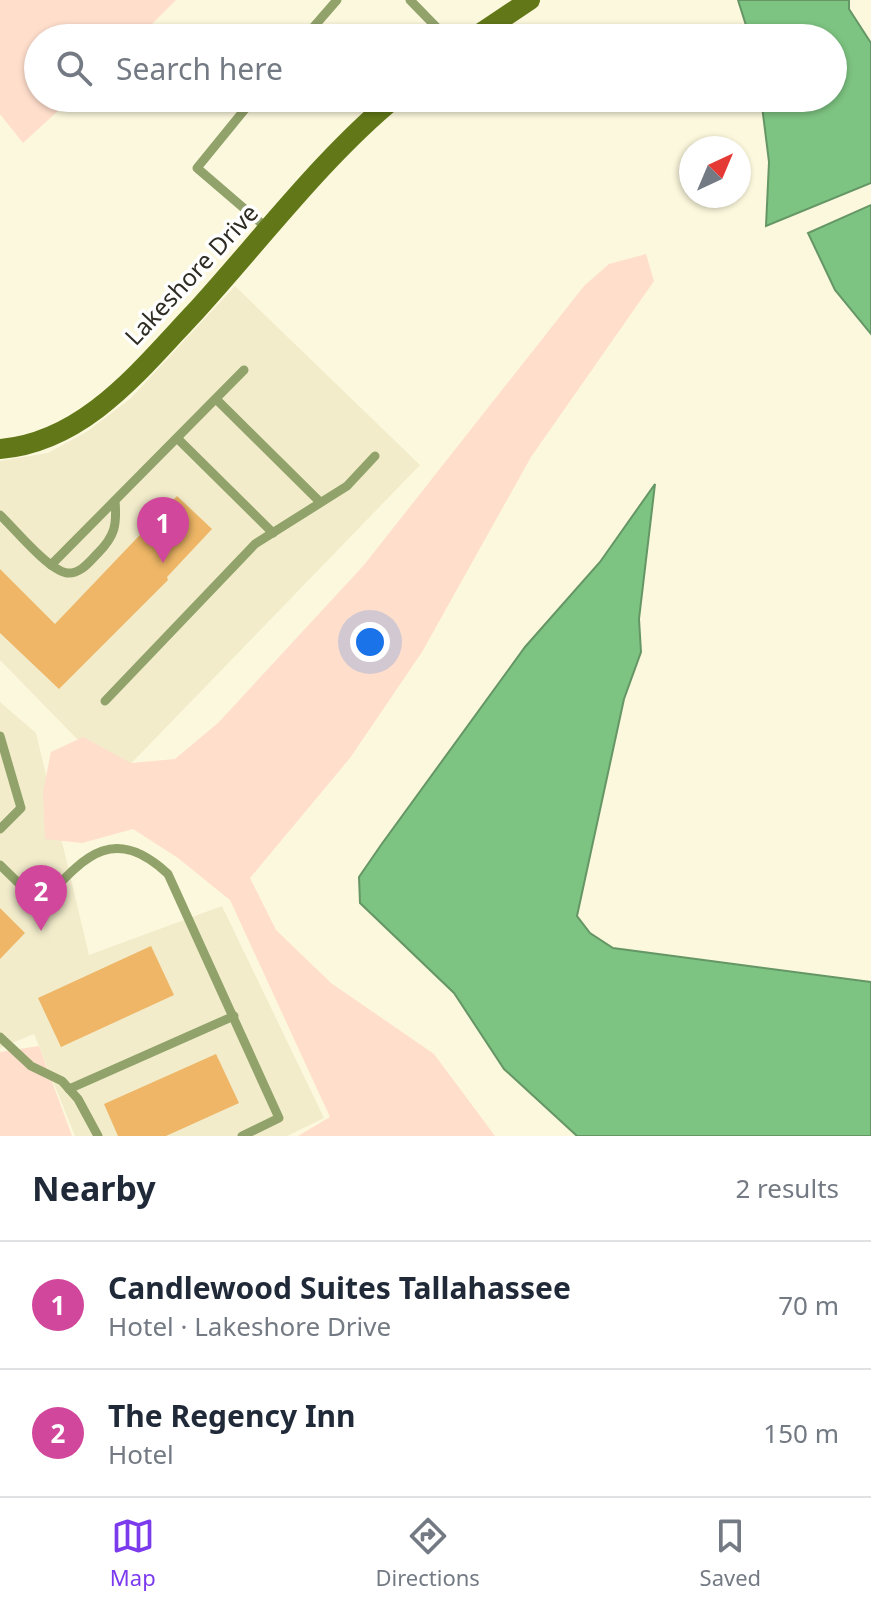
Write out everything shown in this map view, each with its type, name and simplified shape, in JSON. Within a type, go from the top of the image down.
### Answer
[{"type":"street","points":[[494,24],[530,0]]},
{"type":"street","name":"Lakeshore Drive","points":[[0,449],[19,447],[67,429],[114,396],[270,230],[321,169],[380,112]]},
{"type":"lane","points":[[316,24],[337,0]]},
{"type":"lane","points":[[410,0],[433,24]]},
{"type":"lane","points":[[243,112],[197,168],[270,230]]},
{"type":"lane","points":[[51,565],[244,370]]},
{"type":"lane","points":[[216,399],[320,502]]},
{"type":"lane","points":[[177,438],[273,533]]},
{"type":"lane","points":[[105,701],[255,544],[347,486],[375,456]]},
{"type":"lane","points":[[0,515],[51,565],[68,573],[82,569],[113,538],[117,521],[115,501]]},
{"type":"lane","points":[[0,736],[21,808],[0,829]]},
{"type":"lane","points":[[0,865],[40,904],[76,866],[98,852],[131,847],[150,857],[168,874],[279,1118],[242,1136]]},
{"type":"lane","points":[[69,1089],[234,1016]]},
{"type":"lane","points":[[0,1037],[31,1066],[62,1081],[98,1136]]},
{"type":"shaded area","points":[[0,0],[176,0],[152,24],[24,24],[24,112],[57,112],[23,143],[0,114]]},
{"type":"shaded area","points":[[738,0],[849,0],[849,9],[871,43],[871,183],[766,226],[769,162],[763,112],[847,112],[847,24],[746,24]]},
{"type":"shaded area","points":[[871,205],[871,334],[835,290],[808,233]]},
{"type":"shaded area","points":[[646,254],[654,281],[531,457],[422,652],[350,758],[250,878],[276,930],[331,983],[434,1054],[495,1136],[298,1136],[330,1117],[230,900],[178,858],[133,829],[82,843],[45,839],[43,792],[51,752],[83,737],[131,763],[175,759],[218,723],[364,565],[584,286],[609,264]]},
{"type":"shaded area","points":[[235,286],[420,465],[116,779],[0,660],[0,461],[48,453],[88,431],[131,398]]},
{"type":"shaded area","points":[[655,484],[639,619],[641,652],[624,699],[577,916],[590,933],[613,948],[871,982],[871,1136],[577,1136],[504,1069],[454,993],[360,903],[359,877],[381,845],[525,647],[600,562]]},
{"type":"shaded area","points":[[0,702],[36,733],[89,955],[222,906],[324,1118],[287,1136],[75,1136],[34,1034],[0,1048]]},
{"type":"shaded area","points":[[39,1046],[72,1136],[0,1136],[0,1052]]},
{"type":"building","points":[[177,496],[212,529],[167,577],[168,580],[59,689],[0,633],[0,569],[55,624]]},
{"type":"building","points":[[0,908],[25,933],[0,959]]},
{"type":"building","points":[[151,946],[174,995],[61,1047],[38,998]]},
{"type":"building","points":[[216,1054],[239,1103],[166,1136],[118,1136],[104,1104]]},
{"type":"place","name":"Candlewood Suites Tallahassee","points":[[163,563]]},
{"type":"place","name":"The Regency Inn","points":[[41,931]]}]
